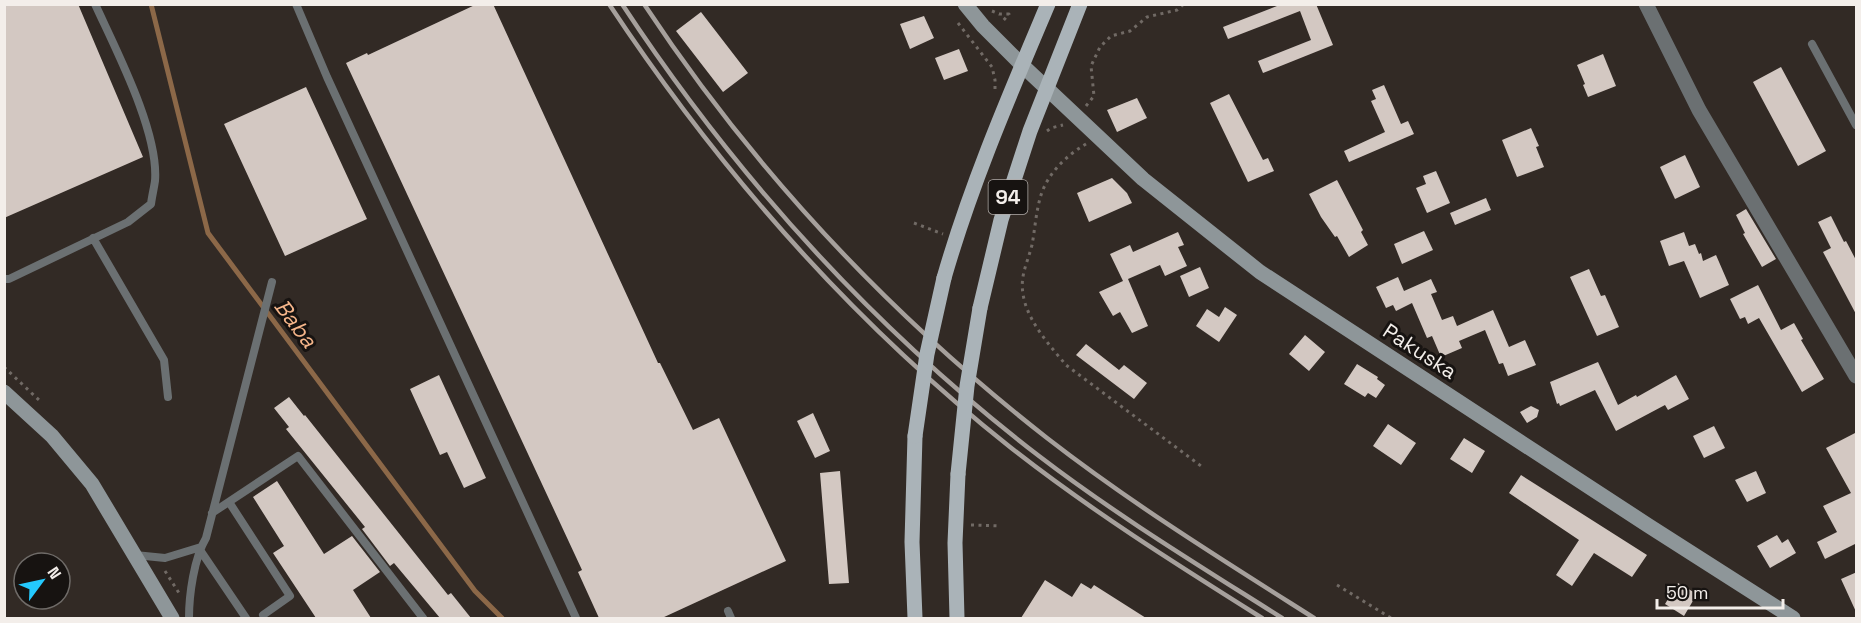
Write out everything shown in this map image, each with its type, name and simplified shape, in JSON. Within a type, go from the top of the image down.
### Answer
[{"type":"main road","name":"94","points":[[915,618],[912,542],[915,436],[927,354],[944,278],[960,225],[1000,119],[1048,4]]},
{"type":"main road","name":"94","points":[[957,618],[955,543],[958,474],[967,386],[980,308],[1004,212],[1030,131],[1080,4]]},
{"type":"street","name":"Pakuska","points":[[965,4],[983,26],[1023,66],[1046,88],[1080,114],[1098,137],[1143,179],[1260,272],[1794,618]]},
{"type":"street","points":[[1646,4],[1699,110],[1857,376]]},
{"type":"street","points":[[4,392],[52,435],[92,484],[132,555],[172,618]]},
{"type":"lane","points":[[4,279],[9,279],[128,222],[151,204],[155,179],[152,146],[135,94],[95,4]]},
{"type":"lane","points":[[296,4],[327,77],[576,618]]},
{"type":"lane","points":[[1812,45],[1857,125]]},
{"type":"lane","points":[[93,238],[164,360],[168,397]]},
{"type":"lane","points":[[189,618],[192,585],[200,549],[206,538],[272,282]]},
{"type":"lane","points":[[212,513],[298,456],[423,618]]},
{"type":"lane","points":[[229,502],[290,596],[263,615]]},
{"type":"lane","points":[[132,555],[165,558],[200,549]]},
{"type":"lane","points":[[200,549],[246,618]]},
{"type":"path","points":[[1041,136],[1051,128],[1060,125],[1070,126],[1094,96],[1091,66],[1100,47],[1111,36],[1130,31],[1148,17],[1177,10],[1184,4]]},
{"type":"path","points":[[957,22],[992,67],[995,80],[994,97]]},
{"type":"path","points":[[1098,137],[1072,152],[1056,169],[1041,194],[1031,247],[1021,278],[1025,304],[1051,348],[1066,365],[1201,466]]},
{"type":"path","points":[[914,223],[945,235]]},
{"type":"path","points":[[971,525],[1000,526]]},
{"type":"path","points":[[1337,585],[1391,618]]},
{"type":"building","points":[[4,4],[78,4],[143,157],[4,218]]},
{"type":"building","points":[[477,4],[493,4],[658,363],[693,430],[719,418],[786,561],[662,618],[599,618],[578,572],[582,570],[346,63]]},
{"type":"building","points":[[1282,4],[1316,4],[1333,45],[1263,73],[1258,61],[1311,40],[1300,11],[1228,39],[1223,27]]},
{"type":"building","points":[[701,12],[748,73],[723,92],[676,31]]},
{"type":"building","points":[[924,16],[934,38],[910,49],[900,24]]},
{"type":"building","points":[[959,49],[968,71],[944,80],[935,58]]},
{"type":"building","points":[[1603,54],[1616,86],[1588,97],[1577,65]]},
{"type":"building","points":[[1781,67],[1826,151],[1798,166],[1753,82]]},
{"type":"building","points":[[1384,85],[1401,124],[1408,121],[1414,134],[1349,162],[1344,151],[1385,132],[1371,101],[1376,99],[1372,90]]},
{"type":"building","points":[[306,87],[367,219],[285,256],[224,124]]},
{"type":"building","points":[[1229,94],[1263,160],[1268,158],[1274,171],[1248,182],[1210,103]]},
{"type":"building","points":[[1137,98],[1147,118],[1117,132],[1107,110]]},
{"type":"building","points":[[1531,128],[1539,146],[1536,147],[1544,167],[1517,177],[1502,140]]},
{"type":"building","points":[[1685,155],[1700,187],[1675,199],[1660,167]]},
{"type":"building","points":[[1436,171],[1450,203],[1427,213],[1416,188],[1426,184],[1423,176]]},
{"type":"building","points":[[1112,178],[1127,193],[1132,203],[1089,222],[1077,193]]},
{"type":"building","points":[[1337,180],[1363,230],[1361,232],[1368,245],[1349,257],[1337,236],[1335,237],[1321,217],[1309,194]]},
{"type":"building","points":[[1486,198],[1491,210],[1455,225],[1450,213]]},
{"type":"building","points":[[1746,209],[1776,259],[1762,267],[1743,234],[1745,233],[1736,215]]},
{"type":"building","points":[[1831,216],[1857,262],[1857,316],[1823,252],[1831,248],[1818,222]]},
{"type":"building","points":[[1424,231],[1433,250],[1402,264],[1394,244]]},
{"type":"building","points":[[1178,232],[1184,245],[1178,247],[1187,266],[1165,276],[1160,265],[1128,279],[1148,326],[1132,333],[1120,312],[1113,316],[1099,292],[1123,281],[1110,254],[1130,245],[1133,252]]},
{"type":"building","points":[[1684,232],[1689,246],[1695,244],[1703,261],[1716,255],[1729,285],[1700,298],[1684,261],[1669,266],[1660,241]]},
{"type":"building","points":[[1200,267],[1209,288],[1189,297],[1180,276]]},
{"type":"building","points":[[1589,269],[1601,296],[1605,295],[1619,327],[1597,336],[1570,277]]},
{"type":"building","points":[[1398,277],[1404,291],[1431,279],[1437,292],[1431,294],[1442,320],[1453,316],[1457,326],[1493,310],[1509,347],[1525,340],[1536,365],[1508,376],[1503,363],[1499,364],[1485,330],[1459,341],[1462,348],[1441,357],[1432,336],[1427,338],[1412,303],[1396,311],[1393,305],[1386,308],[1376,287]]},
{"type":"building","points":[[1758,285],[1781,330],[1794,323],[1803,339],[1801,340],[1824,379],[1802,392],[1759,318],[1748,324],[1745,317],[1740,319],[1730,299]]},
{"type":"building","points":[[1225,307],[1237,315],[1219,342],[1196,326],[1207,309],[1219,317]]},
{"type":"building","points":[[1305,335],[1325,352],[1309,371],[1289,354]]},
{"type":"building","points":[[1086,344],[1119,370],[1124,365],[1147,383],[1134,399],[1076,355]]},
{"type":"building","points":[[1598,362],[1618,405],[1676,375],[1689,399],[1668,410],[1665,405],[1616,431],[1595,390],[1560,406],[1559,403],[1557,404],[1550,382]]},
{"type":"building","points":[[1357,364],[1378,377],[1377,379],[1385,385],[1376,398],[1368,393],[1365,397],[1344,384]]},
{"type":"building","points":[[439,375],[486,478],[464,488],[447,452],[440,455],[410,389]]},
{"type":"building","points":[[289,397],[448,595],[451,593],[471,618],[440,618],[394,563],[390,566],[362,529],[365,527],[286,429],[289,427],[274,408]]},
{"type":"building","points":[[1531,406],[1539,410],[1537,417],[1527,423],[1520,412]]},
{"type":"building","points":[[813,413],[830,451],[815,458],[797,421]]},
{"type":"building","points":[[1388,424],[1416,443],[1401,465],[1373,446]]},
{"type":"building","points":[[1714,426],[1725,448],[1704,458],[1693,436]]},
{"type":"building","points":[[1857,432],[1857,543],[1825,559],[1817,542],[1837,532],[1823,506],[1851,493],[1826,448]]},
{"type":"building","points":[[1464,438],[1485,451],[1472,473],[1450,459]]},
{"type":"building","points":[[840,471],[849,583],[829,584],[820,473]]},
{"type":"building","points":[[1756,471],[1766,493],[1747,502],[1735,480]]},
{"type":"building","points":[[1521,475],[1647,555],[1632,577],[1594,553],[1572,586],[1556,575],[1579,540],[1509,493]]},
{"type":"building","points":[[277,481],[324,554],[352,536],[380,572],[353,590],[371,618],[316,618],[273,553],[284,546],[253,497]]},
{"type":"building","points":[[1777,535],[1782,543],[1788,539],[1796,553],[1770,568],[1757,546]]},
{"type":"building","points":[[1857,572],[1857,614],[1841,579]]},
{"type":"building","points":[[1045,580],[1072,597],[1081,583],[1091,589],[1094,585],[1146,618],[1021,618]]},
{"type":"building","points":[[1678,583],[1697,594],[1684,616],[1665,604]]},
{"type":"waterway","name":"Baba","points":[[151,4],[208,233],[475,591],[502,618]]},
{"type":"railway","points":[[609,4],[697,127],[743,185],[792,242],[896,348],[952,399],[1071,493],[1262,618]]},
{"type":"railway","points":[[622,4],[712,130],[761,190],[812,248],[921,357],[1068,478],[1159,540],[1282,618]]},
{"type":"railway","points":[[644,4],[686,65],[778,182],[880,291],[934,342],[1047,438],[1112,486],[1314,618]]}]
